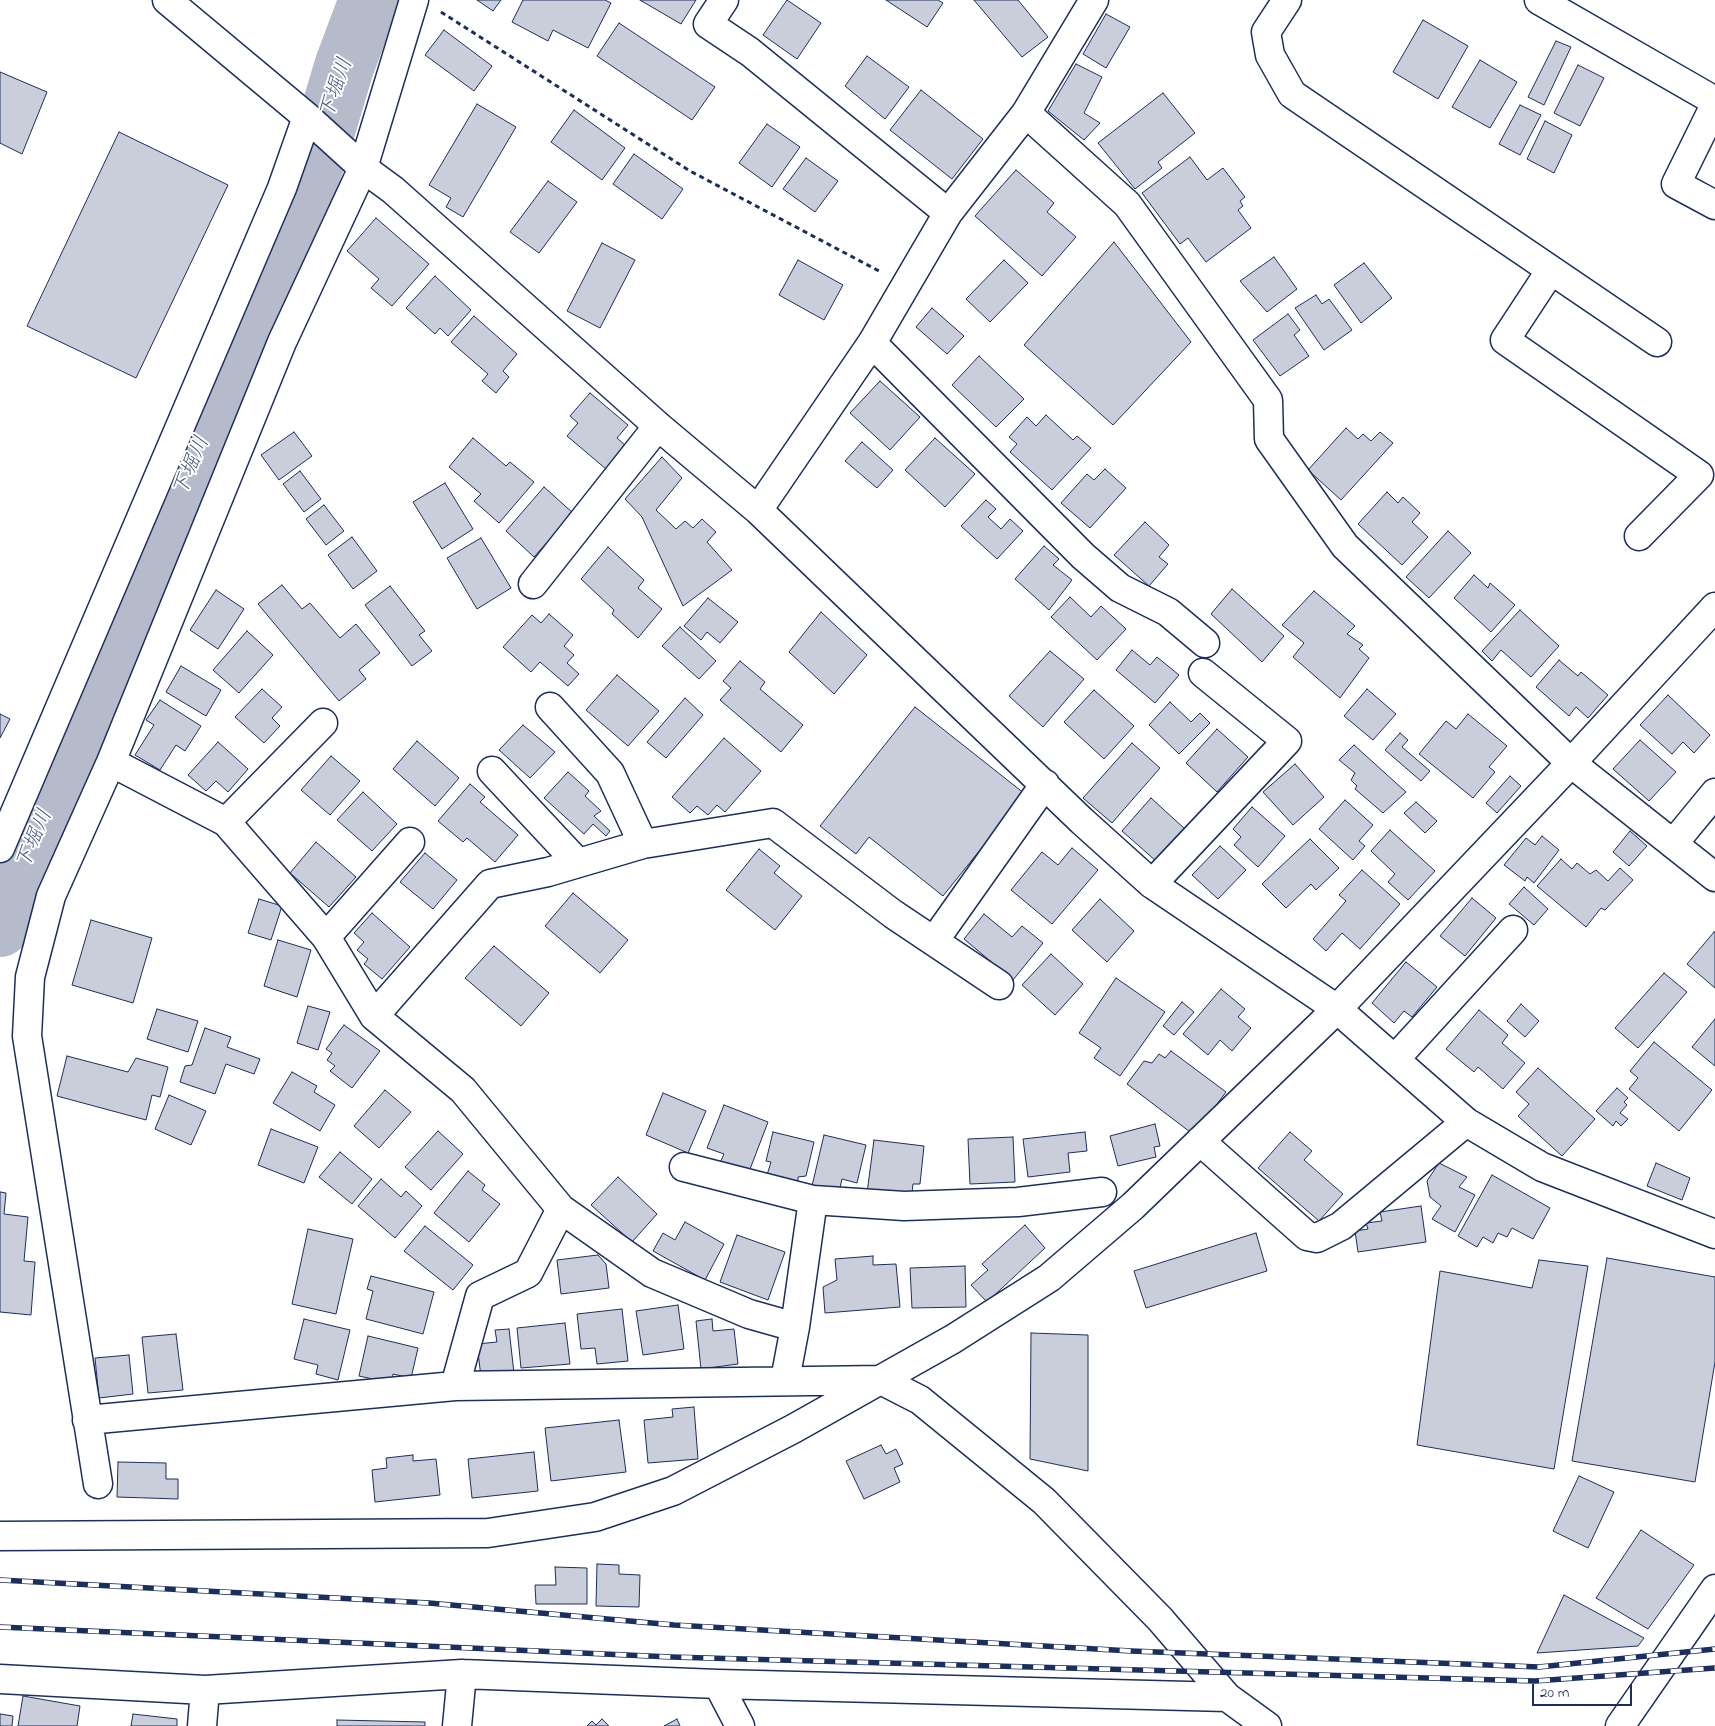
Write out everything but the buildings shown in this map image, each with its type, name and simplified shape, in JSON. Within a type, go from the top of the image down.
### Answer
[{"type":"street","points":[[167,0],[393,190],[658,426],[758,510],[1082,821],[1152,884],[1337,1009],[1466,1122],[1542,1167],[1715,1234]]},
{"type":"street","points":[[98,1484],[27,1036],[30,977],[51,896],[111,762],[282,342],[358,162],[414,0]]},
{"type":"street","points":[[724,0],[708,24],[750,52],[948,213]]},
{"type":"street","points":[[758,510],[872,343],[948,213],[1026,113],[1094,0]]},
{"type":"street","points":[[1287,0],[1266,32],[1270,55],[1292,94],[1657,342]]},
{"type":"street","points":[[1540,0],[1715,101]]},
{"type":"street","points":[[1715,105],[1676,184],[1715,205]]},
{"type":"street","points":[[1026,113],[1127,204],[1268,400],[1269,439],[1346,546],[1571,763],[1715,877]]},
{"type":"street","points":[[0,848],[282,188],[307,117]]},
{"type":"street","points":[[1550,270],[1505,340],[1699,475],[1639,536]]},
{"type":"street","points":[[872,343],[1083,556],[1120,588],[1168,612],[1205,643]]},
{"type":"street","points":[[533,584],[658,426]]},
{"type":"street","points":[[0,1536],[488,1533],[595,1517],[673,1491],[793,1429],[953,1339],[1049,1278],[1133,1206],[1337,1009],[1571,763],[1715,607]]},
{"type":"street","points":[[1152,884],[1287,741],[1203,672]]},
{"type":"street","points":[[550,706],[610,773],[643,844]]},
{"type":"street","points":[[226,822],[323,723]]},
{"type":"street","points":[[111,762],[226,822],[326,937],[374,1016],[463,1090],[561,1209],[652,1273],[748,1314],[795,1327]]},
{"type":"street","points":[[492,771],[578,863]]},
{"type":"street","points":[[934,941],[1045,784]]},
{"type":"street","points":[[1673,844],[1715,793]]},
{"type":"street","points":[[374,1016],[490,884],[548,872],[643,844],[773,823],[893,914],[999,985]]},
{"type":"street","points":[[326,937],[410,842]]},
{"type":"street","points":[[1395,1060],[1513,930]]},
{"type":"street","points":[[1200,1141],[1307,1236],[1318,1238],[1341,1226],[1466,1122]]},
{"type":"street","points":[[684,1167],[813,1200],[904,1206],[1018,1202],[1102,1192]]},
{"type":"street","points":[[785,1380],[795,1327],[813,1200]]},
{"type":"street","points":[[455,1386],[480,1296],[528,1273],[561,1209]]},
{"type":"street","points":[[87,1420],[455,1386],[881,1380],[920,1400],[1044,1502],[1160,1619],[1227,1697],[1267,1726]]},
{"type":"street","points":[[1620,1726],[1715,1589]]},
{"type":"street","points":[[0,1679],[205,1690],[462,1674],[718,1684],[1227,1697]]},
{"type":"street","points":[[457,1726],[462,1674]]},
{"type":"street","points":[[718,1684],[740,1726]]},
{"type":"street","points":[[202,1726],[205,1690]]},
{"type":"path","points":[[439,11],[690,171],[906,285]]},
{"type":"waterway","name":"下堀川","points":[[0,927],[193,463],[272,280],[319,151],[344,67],[369,0]]},
{"type":"railway","points":[[0,1580],[429,1603],[674,1625],[1131,1651],[1539,1667],[1715,1649]]},
{"type":"railway","points":[[0,1627],[671,1657],[1535,1681],[1715,1668]]}]
